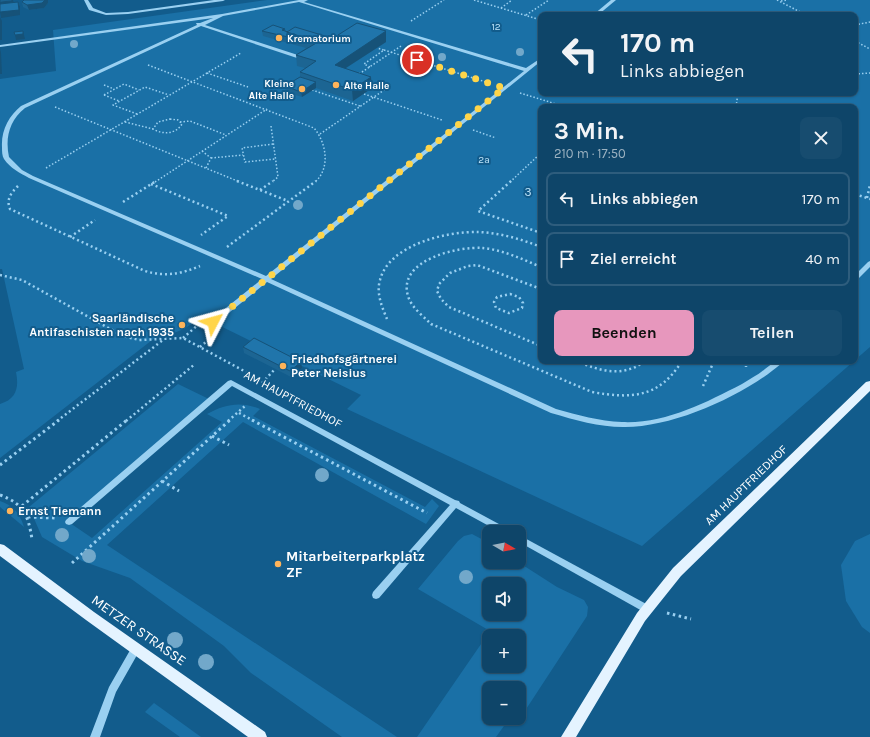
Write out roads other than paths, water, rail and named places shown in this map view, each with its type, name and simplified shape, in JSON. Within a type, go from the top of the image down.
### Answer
[{"type":"main road","name":"AM HAUPTFRIEDHOF","points":[[568,737],[613,661],[647,608],[683,565],[870,385]]},
{"type":"main road","name":"METZER STRASSE","points":[[0,549],[90,616],[260,737]]},
{"type":"street","points":[[86,0],[91,9],[106,14],[128,13],[223,0]]},
{"type":"street","points":[[313,0],[319,6]]},
{"type":"street","points":[[599,12],[614,0]]},
{"type":"street","points":[[0,46],[186,21],[304,1],[527,70]]},
{"type":"street","points":[[222,15],[37,100],[16,112],[9,122],[5,139],[6,158],[20,171],[31,177],[267,279],[554,411],[577,419],[601,423],[629,425],[656,423],[680,417],[746,385],[764,374],[776,364]]},
{"type":"street","points":[[186,21],[307,60]]},
{"type":"street","points":[[213,322],[538,61]]},
{"type":"street","points":[[858,277],[870,263]]},
{"type":"street","name":"AM HAUPTFRIEDHOF","points":[[69,522],[231,383],[256,395],[495,525]]},
{"type":"street","points":[[376,595],[456,503]]},
{"type":"street","points":[[526,542],[647,608]]},
{"type":"street","points":[[95,737],[112,690],[136,648]]},
{"type":"place","name":"Krematorium","points":[[279,38]]},
{"type":"place","name":"Alte Halle","points":[[336,85]]},
{"type":"place","name":"Kleine Alte Halle","points":[[302,89]]},
{"type":"place","name":"Saarländische Antifaschisten nach 1935","points":[[182,325]]},
{"type":"place","name":"Friedhofsgärtnerei Peter Neisius","points":[[283,366]]},
{"type":"place","name":"Ernst Tiemann","points":[[10,511]]},
{"type":"place","name":"Mitarbeiterparkplatz ZF","points":[[278,564]]},
{"type":"park label","name":"12","points":[[496,26]]},
{"type":"park label","name":"2a","points":[[484,159]]},
{"type":"park label","name":"3","points":[[528,192]]}]
